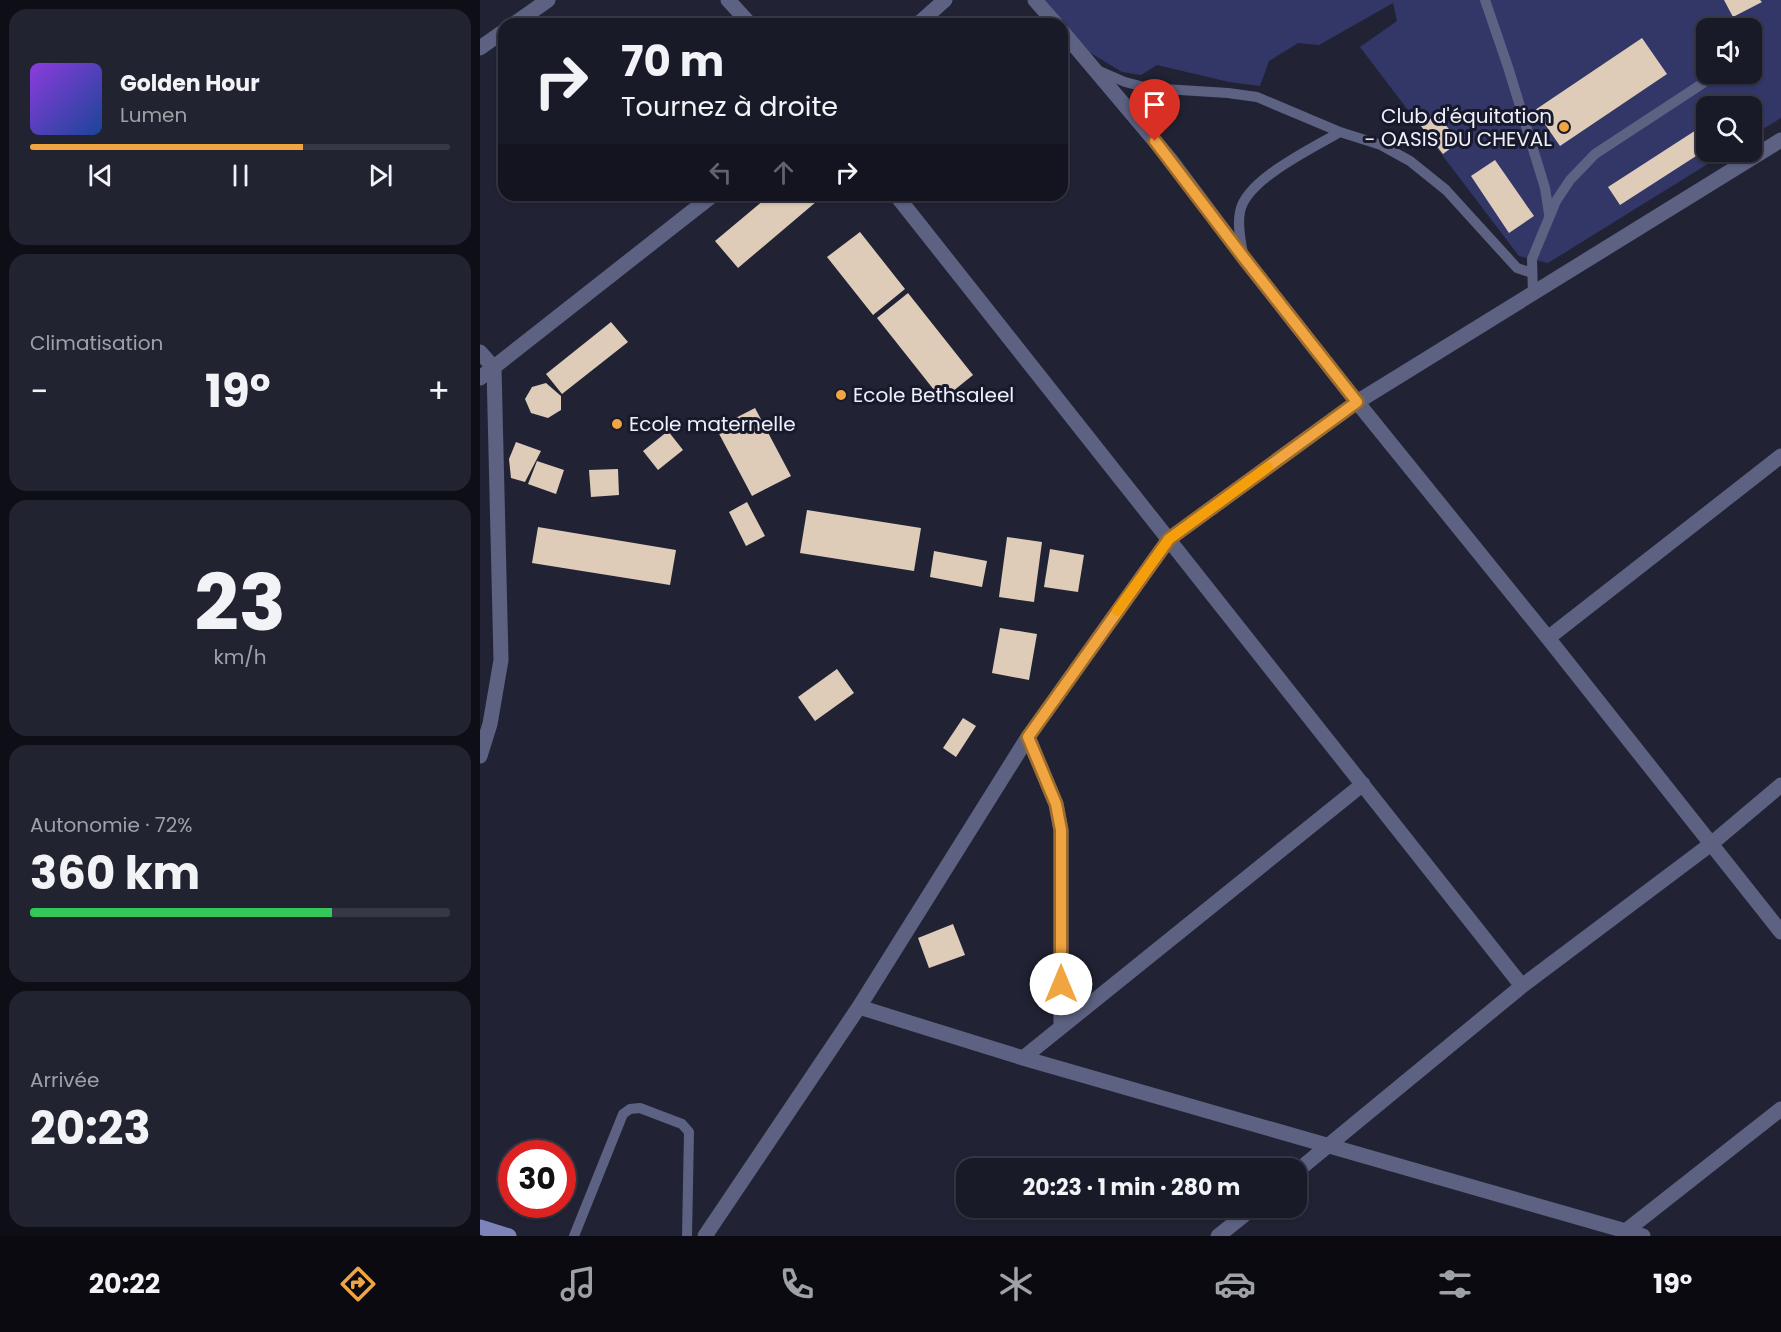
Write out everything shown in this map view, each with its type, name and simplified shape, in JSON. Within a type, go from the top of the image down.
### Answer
[{"type":"street","points":[[522,18],[548,0]]},
{"type":"street","points":[[728,0],[744,18]]},
{"type":"street","points":[[925,18],[945,0]]},
{"type":"street","points":[[1035,0],[1051,18]]},
{"type":"street","points":[[480,48],[498,35]]},
{"type":"street","points":[[1068,38],[1170,159],[1357,402],[1781,932]]},
{"type":"street","points":[[705,1236],[859,1007],[1028,737],[1169,539],[1357,402],[1780,141]]},
{"type":"street","points":[[480,378],[705,201]]},
{"type":"street","points":[[901,201],[1522,986]]},
{"type":"street","points":[[480,352],[494,368],[501,660],[490,724],[480,756]]},
{"type":"street","points":[[1548,638],[1781,456]]},
{"type":"street","points":[[1028,737],[1056,804],[1061,830],[1061,1027]]},
{"type":"street","points":[[1023,1058],[1363,784]]},
{"type":"street","points":[[1307,1163],[1522,986],[1711,844],[1781,785]]},
{"type":"street","points":[[859,1007],[1023,1058],[1643,1236]]},
{"type":"street","points":[[1627,1230],[1781,1110]]},
{"type":"street","points":[[1218,1236],[1240,1218]]},
{"type":"street","points":[[480,1227],[509,1236]]},
{"type":"lane","points":[[1485,0],[1509,67],[1545,188],[1549,218]]},
{"type":"lane","points":[[1096,70],[1125,82],[1148,88],[1257,97],[1340,132],[1381,145],[1410,161],[1446,190],[1517,268],[1532,273]]},
{"type":"lane","points":[[1533,294],[1532,259],[1556,201],[1570,180],[1595,154],[1702,84]]},
{"type":"lane","points":[[1244,258],[1240,234],[1240,211],[1246,197],[1263,178],[1340,132]]},
{"type":"lane","points":[[574,1236],[623,1114],[630,1109],[640,1108],[682,1124],[689,1132],[687,1236]]},
{"type":"shaded area","name":"Club d'équitation - OASIS DU CHEVAL","points":[[1045,0],[1781,0],[1781,118],[1762,130],[1762,96],[1696,96],[1696,162],[1711,162],[1548,263],[1519,256],[1360,47],[1397,21],[1393,3],[1319,45],[1298,43],[1269,61],[1260,86],[1229,82],[1157,65],[1141,75],[1122,72],[1089,52],[1068,27],[1068,18],[1060,18]]},
{"type":"building","points":[[1724,0],[1760,0],[1762,2],[1733,17]]},
{"type":"building","points":[[1642,38],[1667,74],[1560,146],[1535,110]]},
{"type":"building","points":[[1437,114],[1459,142],[1443,154],[1421,126]]},
{"type":"building","points":[[1696,130],[1696,156],[1620,205],[1608,187]]},
{"type":"building","points":[[1495,160],[1534,216],[1509,233],[1471,176]]},
{"type":"building","points":[[763,201],[817,201],[738,268],[715,241]]},
{"type":"building","points":[[860,232],[905,289],[873,315],[827,257]]},
{"type":"building","points":[[908,293],[973,375],[942,400],[877,318]]},
{"type":"building","points":[[611,322],[628,342],[562,394],[546,374]]},
{"type":"building","points":[[546,383],[561,396],[561,410],[548,418],[531,413],[525,399],[532,387]]},
{"type":"building","points":[[755,408],[791,476],[752,496],[716,428]]},
{"type":"building","points":[[668,431],[683,450],[658,470],[643,451]]},
{"type":"building","points":[[516,442],[541,451],[525,482],[511,478],[509,459]]},
{"type":"building","points":[[537,461],[564,470],[556,494],[528,484]]},
{"type":"building","points":[[618,469],[619,495],[591,497],[589,470]]},
{"type":"building","points":[[747,502],[765,536],[746,546],[729,512]]},
{"type":"building","points":[[807,510],[921,528],[914,571],[800,553]]},
{"type":"building","points":[[538,527],[676,550],[670,585],[532,563]]},
{"type":"building","points":[[1007,537],[1042,542],[1034,602],[999,597]]},
{"type":"building","points":[[1050,549],[1084,555],[1078,592],[1044,587]]},
{"type":"building","points":[[934,551],[987,561],[982,587],[930,577]]},
{"type":"building","points":[[1000,628],[1037,634],[1029,680],[992,673]]},
{"type":"building","points":[[837,669],[854,693],[815,721],[798,697]]},
{"type":"building","points":[[963,718],[976,726],[956,757],[943,748]]},
{"type":"building","points":[[953,924],[965,955],[929,968],[918,938]]},
{"type":"slow traffic","points":[[1117,611],[1169,539],[1268,467]]},
{"type":"place","name":"Club d'équitation - OASIS DU CHEVAL","points":[[1564,127]]},
{"type":"place","name":"Ecole Bethsaleel","points":[[841,395]]},
{"type":"place","name":"Ecole maternelle","points":[[617,424]]},
{"type":"route","points":[[1061,984],[1061,830],[1056,804],[1028,737],[1169,539],[1357,402],[1155,141]]}]
